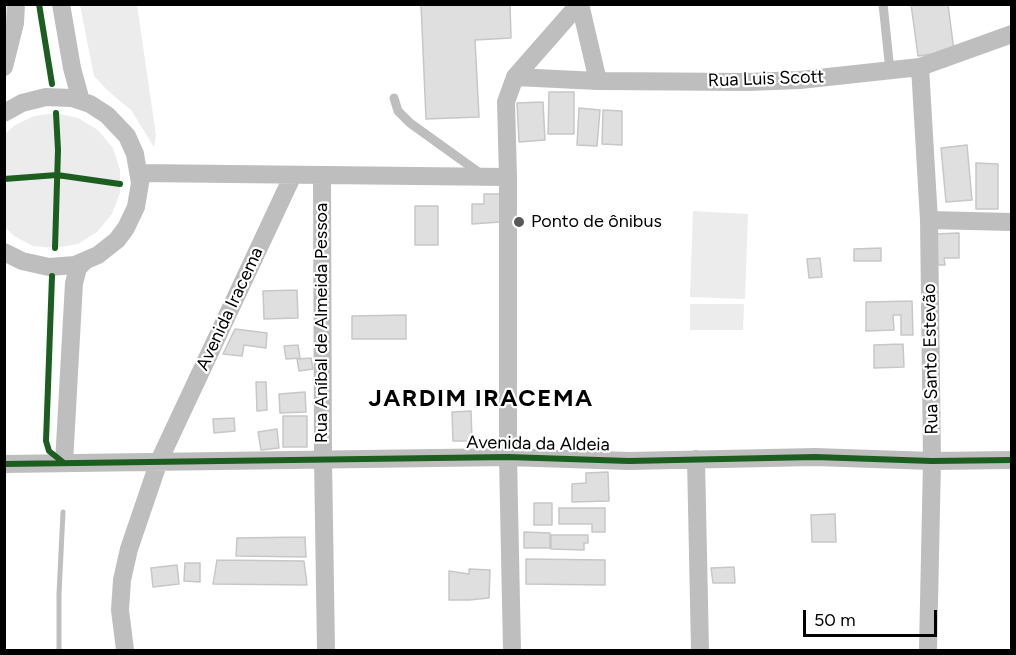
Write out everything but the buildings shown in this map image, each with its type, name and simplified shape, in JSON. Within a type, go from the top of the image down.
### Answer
[{"type":"street","points":[[4,67],[15,23],[16,4]]},
{"type":"street","points":[[61,4],[72,68],[81,101]]},
{"type":"street","points":[[512,651],[507,457],[506,102],[515,77],[580,4]]},
{"type":"street","points":[[580,4],[598,81]]},
{"type":"street","name":"Rua Luis Scott","points":[[515,77],[598,81],[800,80],[920,67],[1011,34]]},
{"type":"street","name":"Rua Santo Estevão","points":[[920,67],[929,220],[932,461],[928,651]]},
{"type":"street","points":[[4,113],[22,103],[46,97],[63,97],[81,101],[99,109],[121,128],[135,154],[140,173],[136,207],[126,228],[111,246],[98,255],[66,267],[49,267],[22,261],[4,252]]},
{"type":"street","points":[[140,173],[508,177]]},
{"type":"street","name":"Avenida Iracema","points":[[125,651],[120,610],[122,580],[129,549],[159,462],[292,175]]},
{"type":"street","name":"Rua Aníbal de Almeida Pessoa","points":[[322,175],[326,651]]},
{"type":"street","points":[[929,220],[1011,222]]},
{"type":"street","points":[[64,463],[74,283],[78,268],[84,262]]},
{"type":"street","name":"Avenida da Aldeia","points":[[4,464],[507,457],[629,461],[815,457],[932,461],[1011,460]]},
{"type":"street","points":[[696,459],[700,651]]},
{"type":"lane","points":[[883,4],[890,71]]},
{"type":"lane","points":[[394,98],[398,111],[410,123],[486,177]]},
{"type":"shaded area","points":[[80,5],[137,5],[156,135],[154,147],[131,110],[94,76]]},
{"type":"shaded area","points":[[56,113],[78,118],[98,130],[113,148],[120,170],[120,193],[112,214],[97,232],[78,244],[55,248],[33,246],[14,236],[5,227],[4,135],[15,125],[34,116]]},
{"type":"shaded area","points":[[693,211],[748,214],[745,299],[690,297]]},
{"type":"shaded area","points":[[690,304],[744,304],[743,330],[690,330]]},
{"type":"waterway","points":[[59,650],[63,512]]},
{"type":"cycle path","points":[[39,4],[52,84]]},
{"type":"cycle path","points":[[55,248],[58,150],[56,113]]},
{"type":"cycle path","points":[[4,179],[57,175],[120,184]]},
{"type":"cycle path","points":[[52,276],[46,441],[49,451],[64,463]]},
{"type":"cycle path","points":[[4,464],[508,457],[629,461],[815,457],[932,461],[1012,460]]},
{"type":"place","name":"Ponto de ônibus","points":[[519,222]]},
{"type":"district","name":"JARDIM IRACEMA","points":[[481,399]]}]
